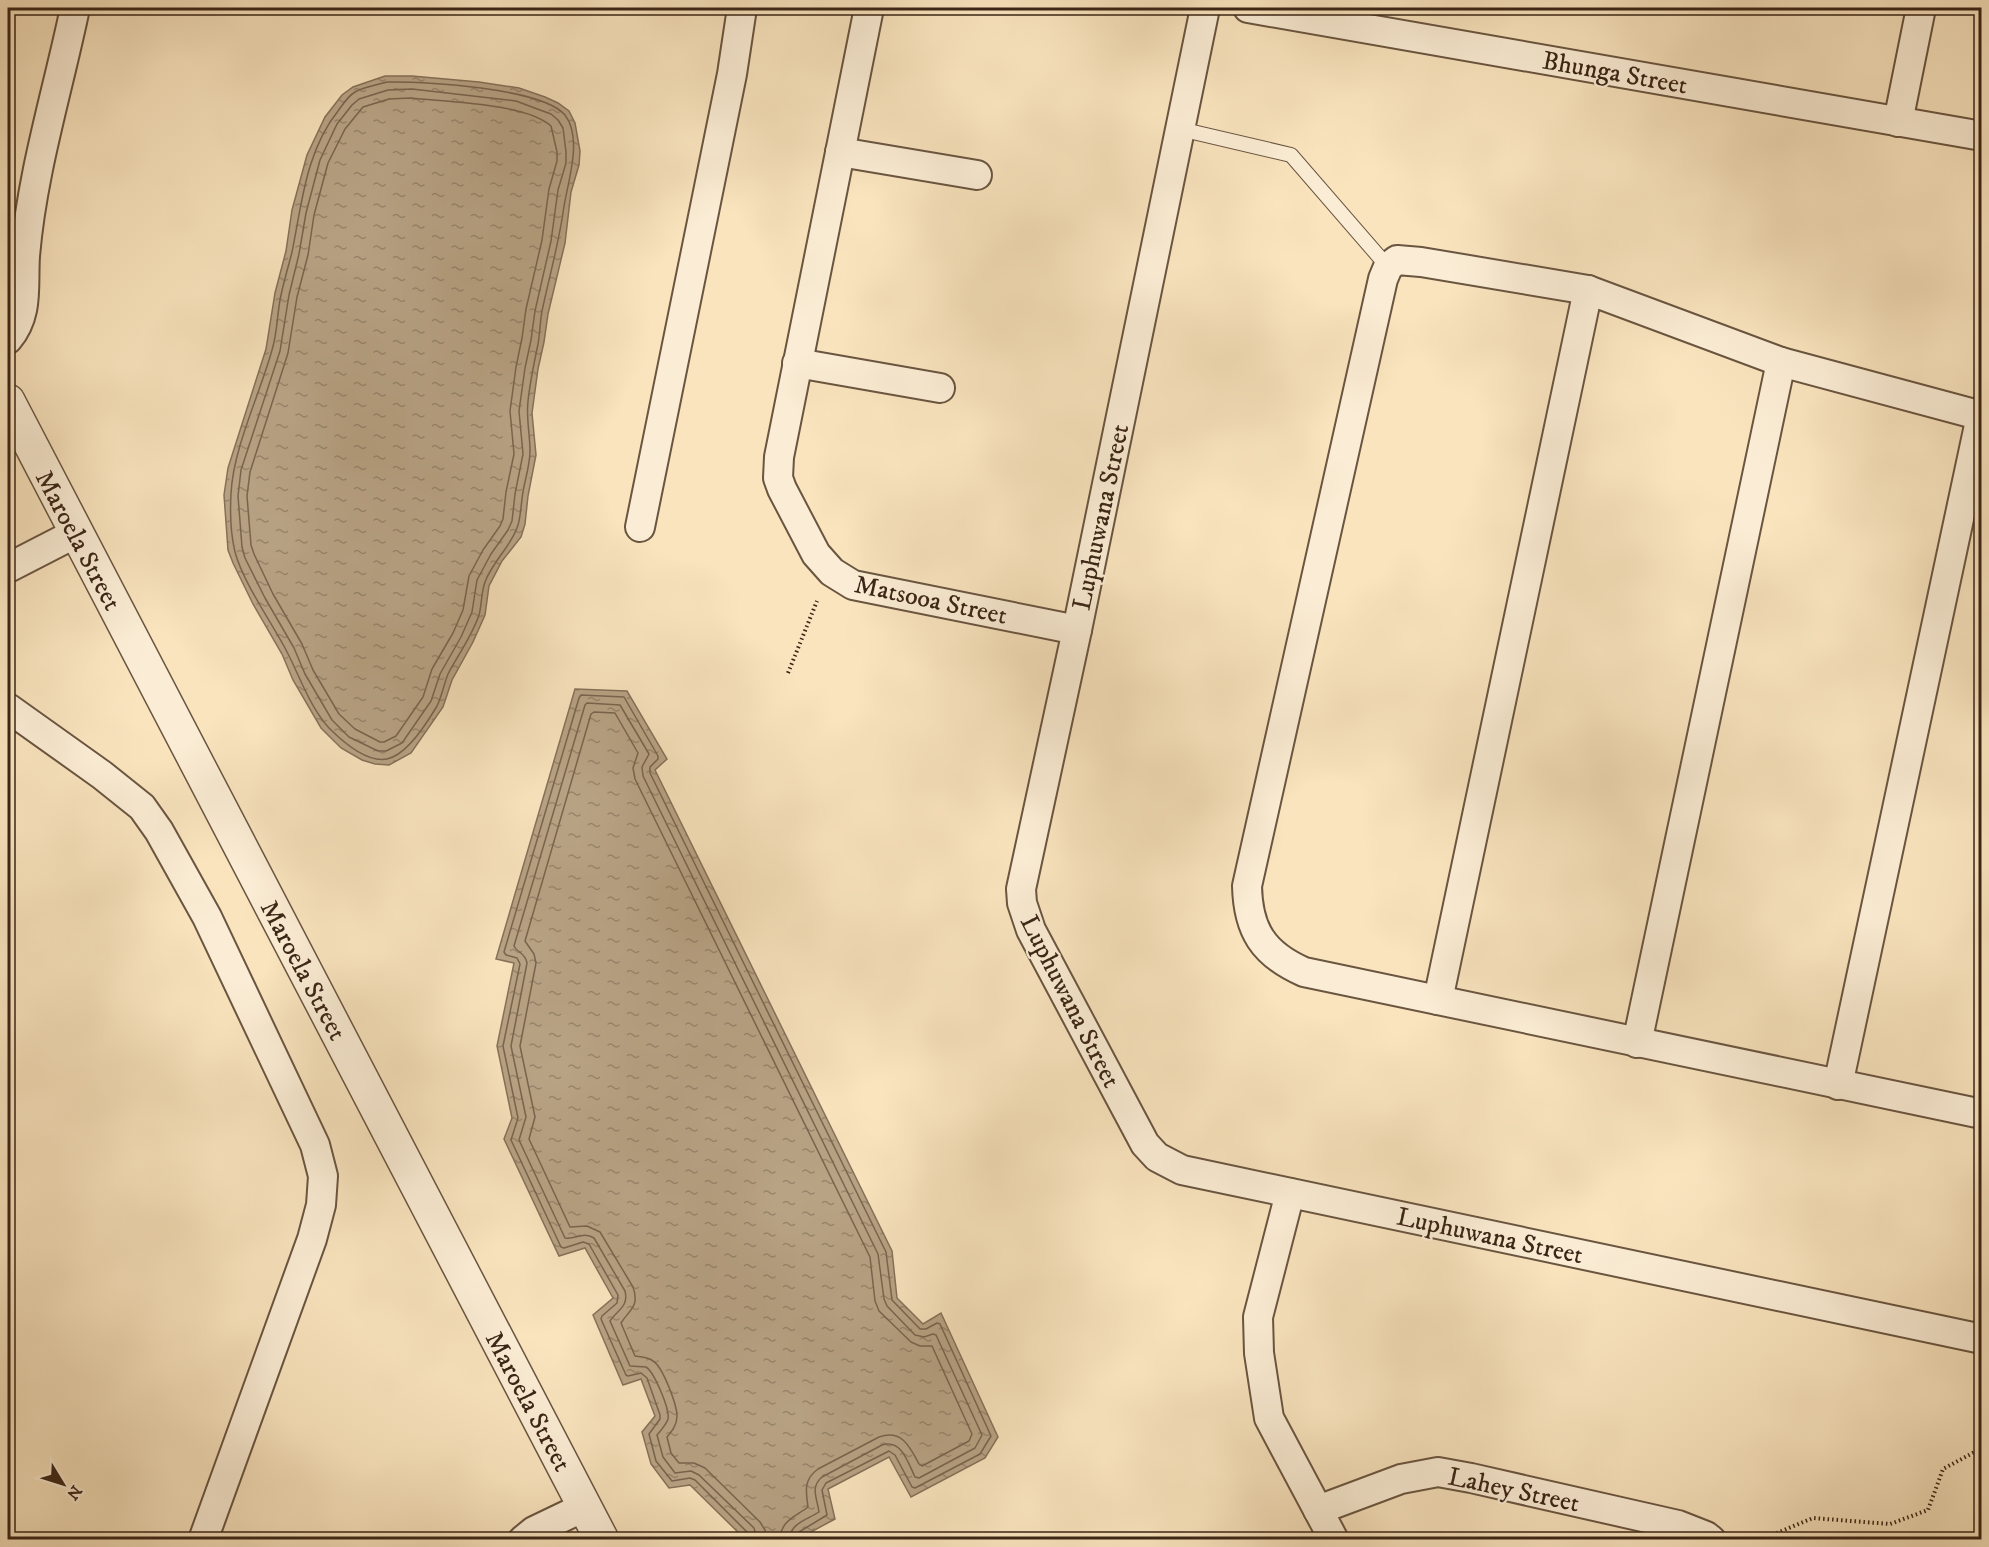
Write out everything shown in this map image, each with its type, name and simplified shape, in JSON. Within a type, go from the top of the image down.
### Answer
[{"type":"street","points":[[8,339],[17,327],[25,294],[25,257],[32,195],[75,8]]},
{"type":"street","points":[[640,527],[728,97],[742,8]]},
{"type":"street","name":"Matsooa Street","points":[[868,8],[778,457],[778,478],[824,565],[853,585],[1077,630]]},
{"type":"street","name":"Luphuwana Street","points":[[1205,8],[1077,630],[1023,876],[1022,903],[1025,916],[1145,1144],[1157,1157],[1182,1170],[1982,1339]]},
{"type":"street","name":"Bhunga Street","points":[[1248,8],[1982,136]]},
{"type":"street","points":[[1898,122],[1921,8]]},
{"type":"street","points":[[840,152],[977,175]]},
{"type":"street","points":[[1838,1085],[1981,416],[1781,362],[1588,290],[1396,260],[1388,267],[1383,279],[1247,886],[1252,924],[1261,941],[1273,955],[1304,972],[1637,1043],[1838,1085],[1982,1114]]},
{"type":"street","points":[[1438,1000],[1588,290]]},
{"type":"street","points":[[1637,1043],[1781,362]]},
{"type":"street","points":[[797,363],[940,387]]},
{"type":"street","name":"Maroela Street","points":[[8,401],[602,1539]]},
{"type":"street","points":[[8,568],[76,533]]},
{"type":"street","points":[[8,708],[102,775],[142,807],[159,831],[207,917],[315,1145],[323,1176],[321,1206],[312,1239],[203,1539]]},
{"type":"street","points":[[1290,1193],[1258,1317],[1258,1353],[1269,1418],[1334,1539]]},
{"type":"street","name":"Lahey Street","points":[[1318,1510],[1401,1479],[1438,1472],[1678,1525],[1711,1539]]},
{"type":"street","points":[[522,1539],[584,1507]]},
{"type":"lane","points":[[1180,129],[1291,155],[1388,267]]},
{"type":"path","points":[[788,673],[820,594],[824,565]]},
{"type":"path","points":[[1760,1539],[1813,1518],[1890,1524],[1928,1510],[1942,1469],[1982,1448]]},
{"type":"water","points":[[385,76],[479,82],[519,88],[545,97],[569,111],[575,123],[580,151],[579,165],[571,192],[565,243],[538,369],[532,413],[536,455],[521,537],[502,561],[489,586],[485,615],[452,680],[443,707],[411,753],[389,765],[362,760],[341,748],[321,728],[293,680],[282,654],[253,604],[233,563],[228,550],[224,495],[228,468],[266,349],[292,210],[307,155],[325,117],[342,95],[353,87]]},
{"type":"water","points":[[575,689],[627,691],[667,759],[655,770],[892,1251],[897,1298],[923,1324],[941,1313],[998,1437],[985,1458],[911,1497],[889,1457],[828,1489],[835,1519],[798,1539],[745,1539],[690,1485],[669,1488],[651,1464],[642,1432],[655,1416],[641,1379],[623,1385],[593,1315],[613,1298],[585,1248],[559,1256],[504,1139],[512,1118],[497,1046],[514,963],[496,959]]}]
